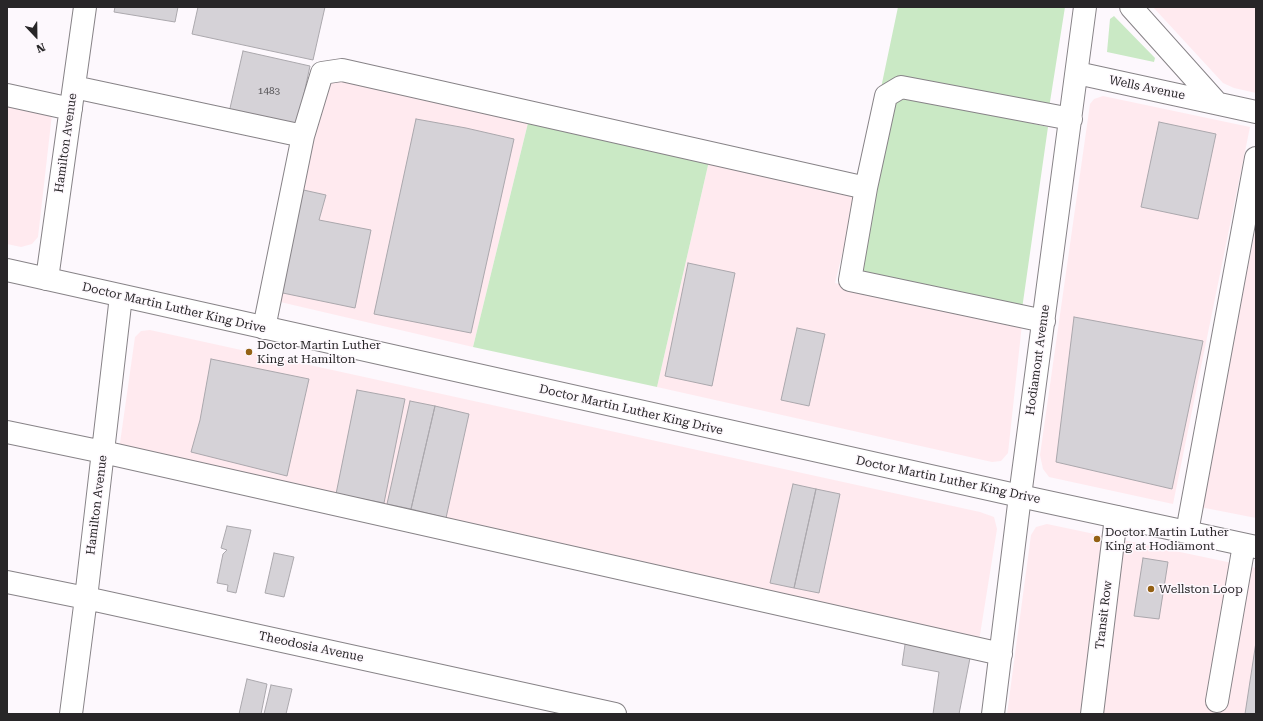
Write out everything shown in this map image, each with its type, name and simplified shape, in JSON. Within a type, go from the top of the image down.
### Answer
[{"type":"street","name":"Hamilton Avenue","points":[[47,279],[85,7]]},
{"type":"street","name":"Hodiamont Avenue","points":[[993,714],[1020,496],[1085,7]]},
{"type":"street","name":"Wells Avenue","points":[[1131,7],[1217,103]]},
{"type":"street","points":[[264,328],[303,136],[322,73],[342,70],[866,188]]},
{"type":"street","name":"Wells Avenue","points":[[1077,73],[1256,112]]},
{"type":"street","points":[[74,87],[303,136]]},
{"type":"street","points":[[1044,321],[850,280],[866,188],[886,96],[900,87],[1071,119]]},
{"type":"street","points":[[7,95],[71,110]]},
{"type":"street","points":[[1187,532],[1256,158]]},
{"type":"street","name":"Doctor Martin Luther King Drive","points":[[7,270],[1250,546]]},
{"type":"street","name":"Hamilton Avenue","points":[[71,714],[121,296]]},
{"type":"street","points":[[7,432],[103,452],[1001,654]]},
{"type":"street","name":"Transit Row","points":[[1092,714],[1116,517]]},
{"type":"street","points":[[1217,700],[1250,546]]},
{"type":"street","name":"Theodosia Avenue","points":[[7,582],[615,714]]},
{"type":"shaded area","points":[[1153,7],[1256,7],[1256,93],[1234,88],[1223,83]]},
{"type":"shaded area","points":[[344,78],[528,123],[473,347],[276,301],[326,82]]},
{"type":"shaded area","points":[[1103,96],[1250,127],[1173,504],[1049,477],[1043,469],[1040,455],[1090,104],[1094,99]]},
{"type":"shaded area","points":[[7,103],[52,114],[38,237],[32,244],[21,247],[7,244]]},
{"type":"shaded area","points":[[709,161],[857,194],[835,283],[1022,324],[1008,453],[1001,461],[992,462],[657,387]]},
{"type":"shaded area","points":[[1256,227],[1256,518],[1200,507]]},
{"type":"shaded area","points":[[150,330],[980,512],[994,517],[997,529],[979,641],[119,450],[135,337],[141,331]]},
{"type":"shaded area","points":[[1047,524],[1256,568],[1256,714],[1007,714],[1031,535],[1036,527]]},
{"type":"green space","points":[[898,7],[1065,7],[1049,108],[881,88]]},
{"type":"green space","points":[[1114,16],[1155,58],[1154,62],[1107,52],[1110,19]]},
{"type":"green space","points":[[903,95],[1048,127],[1022,309],[857,275],[891,103]]},
{"type":"green space","points":[[528,123],[709,161],[657,387],[473,347]]},
{"type":"building","points":[[115,7],[178,7],[175,22],[114,12]]},
{"type":"building","points":[[198,7],[325,7],[313,60],[192,34]]},
{"type":"building","points":[[243,51],[310,66],[296,131],[228,117]]},
{"type":"building","points":[[416,119],[514,139],[471,333],[374,314]]},
{"type":"building","points":[[1159,122],[1216,134],[1198,219],[1141,207]]},
{"type":"building","points":[[299,189],[326,195],[319,220],[371,230],[355,308],[278,292]]},
{"type":"building","points":[[688,263],[735,273],[712,386],[665,376]]},
{"type":"building","points":[[1074,317],[1203,341],[1172,489],[1056,462]]},
{"type":"building","points":[[797,328],[825,334],[809,406],[781,400]]},
{"type":"building","points":[[211,359],[309,379],[287,476],[191,452],[200,420]]},
{"type":"building","points":[[357,390],[405,399],[384,503],[336,494]]},
{"type":"building","points":[[410,401],[435,406],[411,509],[387,504]]},
{"type":"building","points":[[435,406],[469,414],[446,518],[411,509]]},
{"type":"building","points":[[793,484],[816,489],[794,588],[770,583]]},
{"type":"building","points":[[816,489],[840,494],[819,593],[794,588]]},
{"type":"building","points":[[227,526],[251,530],[236,593],[227,591],[228,585],[217,583],[223,554],[227,550],[221,548]]},
{"type":"building","points":[[274,553],[294,557],[284,597],[265,593]]},
{"type":"building","name":"Wellston Loop","points":[[1143,558],[1168,562],[1159,619],[1134,616]]},
{"type":"building","points":[[906,638],[971,653],[959,714],[933,714],[939,672],[902,665]]},
{"type":"building","points":[[1256,642],[1256,714],[1245,714]]},
{"type":"building","points":[[247,679],[267,684],[261,714],[239,714]]},
{"type":"building","points":[[271,685],[292,689],[286,714],[264,714]]},
{"type":"place","name":"Doctor Martin Luther King at Hamilton","points":[[249,352]]},
{"type":"place","name":"Doctor Martin Luther King at Hodiamont","points":[[1097,539]]},
{"type":"place","name":"Wellston Loop","points":[[1151,589]]}]
